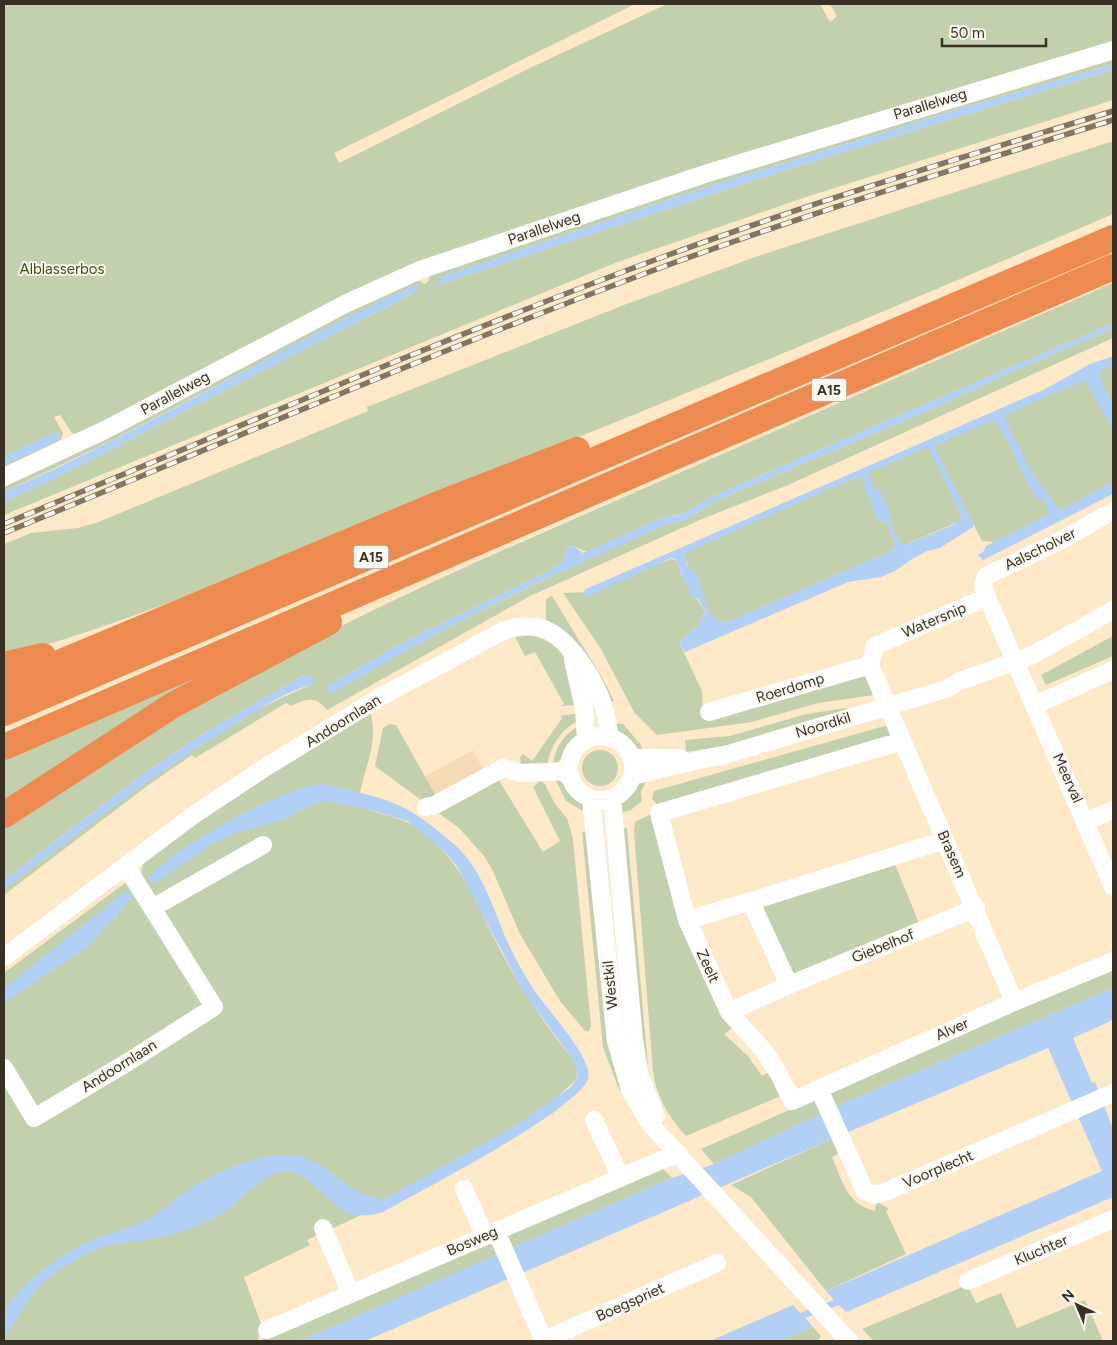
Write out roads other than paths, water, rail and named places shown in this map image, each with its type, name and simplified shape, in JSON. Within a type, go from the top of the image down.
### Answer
[{"type":"highway","name":"A15","points":[[4,713],[1113,238]]},
{"type":"highway","name":"A15","points":[[4,747],[1113,267]]},
{"type":"highway","name":"A15","points":[[4,686],[472,490],[596,443],[738,400]]},
{"type":"highway","name":"A15","points":[[4,815],[172,705],[347,613],[508,538],[545,513]]},
{"type":"highway","name":"A15","points":[[4,665],[127,636]]},
{"type":"street","name":"Parallelweg","points":[[4,477],[89,438],[347,303],[420,270],[708,173],[1113,50]]},
{"type":"street","name":"Aalscholver","points":[[987,597],[983,587],[986,576],[1062,540],[1113,511]]},
{"type":"street","name":"Watersnip","points":[[870,664],[875,646],[987,597]]},
{"type":"street","points":[[987,597],[1019,666]]},
{"type":"street","name":"Noordkil","points":[[1019,666],[1113,610]]},
{"type":"street","name":"Noordkil","points":[[631,758],[696,759],[725,755],[949,688],[960,688],[1019,666],[1113,619]]},
{"type":"street","name":"Andoornlaan","points":[[4,957],[192,816],[266,767],[382,696],[507,629],[520,626],[539,627],[553,634],[571,652],[585,668],[604,706],[610,738]]},
{"type":"street","points":[[571,652],[584,708],[586,740]]},
{"type":"street","points":[[870,664],[889,707]]},
{"type":"street","name":"Roerdomp","points":[[709,712],[870,664]]},
{"type":"street","name":"Meerval","points":[[1019,666],[1087,821],[1113,887]]},
{"type":"street","points":[[1035,705],[1113,670]]},
{"type":"street","name":"Brasem","points":[[889,707],[902,741],[976,908],[1014,1002]]},
{"type":"street","points":[[598,737],[610,738],[621,743],[631,758],[632,776],[624,790],[612,798],[591,799],[584,796],[574,785],[569,771],[573,753],[586,740],[598,737]]},
{"type":"street","name":"Zeelt","points":[[792,1100],[779,1074],[764,1051],[729,1012],[687,920],[659,813],[902,741]]},
{"type":"street","name":"Noordkil","points":[[632,776],[676,766],[696,759]]},
{"type":"street","points":[[426,807],[434,805],[503,768],[521,773],[569,771]]},
{"type":"street","name":"Westkil","points":[[612,798],[636,1058],[649,1102],[683,1158]]},
{"type":"street","name":"Westkil","points":[[591,799],[616,1041],[630,1090],[650,1124],[720,1199],[844,1340]]},
{"type":"street","points":[[1087,821],[1113,810]]},
{"type":"street","points":[[687,920],[945,840]]},
{"type":"street","points":[[154,907],[263,844]]},
{"type":"street","name":"Andoornlaan","points":[[4,1068],[34,1118],[214,1007],[154,907],[126,866]]},
{"type":"street","points":[[755,900],[755,911],[789,985]]},
{"type":"street","name":"Giebelhof","points":[[729,1012],[789,985],[976,908]]},
{"type":"street","name":"Alver","points":[[792,1100],[1014,1002],[1113,961]]},
{"type":"street","name":"Voorplecht","points":[[819,1089],[865,1191],[874,1195],[885,1192],[1108,1095]]},
{"type":"street","points":[[594,1120],[620,1178]]},
{"type":"street","name":"Bosweg","points":[[267,1330],[620,1178],[683,1158]]},
{"type":"street","name":"Boegspriet","points":[[464,1189],[491,1233],[505,1250],[543,1341],[717,1263]]},
{"type":"street","name":"Kluchter","points":[[968,1281],[1113,1219]]},
{"type":"street","points":[[323,1228],[351,1294]]},
{"type":"water","points":[[1113,64],[1113,70],[789,169],[439,285],[437,281],[440,277],[688,193],[955,110]]},
{"type":"water","points":[[414,285],[419,286],[412,294],[64,474],[4,502],[4,492],[108,443],[311,336]]},
{"type":"water","points":[[1113,323],[1113,329],[1012,372],[921,414],[718,500],[685,520],[668,524],[545,579],[456,623],[337,690],[329,693],[326,690],[328,686],[394,647],[558,566],[563,561],[568,547],[573,546],[583,553],[662,518],[685,513],[705,500],[727,490]]},
{"type":"water","points":[[1113,356],[1113,366],[1101,371],[1099,375],[1113,406],[1113,431],[1085,380],[1007,414],[1005,418],[1028,466],[1058,508],[1063,509],[1113,481],[1113,494],[983,560],[978,555],[983,552],[986,546],[1049,514],[1044,500],[1036,498],[999,425],[991,421],[934,446],[973,523],[973,527],[940,548],[927,551],[895,571],[881,577],[848,582],[685,652],[679,642],[699,625],[705,612],[698,598],[692,597],[676,560],[671,558],[587,597],[583,592],[586,589],[1045,389],[1090,364]],"holes":[[[926,448],[930,451],[962,518],[953,525],[905,545],[900,543],[889,520],[891,514],[880,491],[874,488],[868,473]],[[857,477],[862,478],[878,521],[886,523],[895,544],[893,550],[725,623],[712,615],[696,574],[687,566],[685,553]]]},
{"type":"water","points":[[58,431],[60,437],[54,443],[4,464],[4,456]]},
{"type":"water","points":[[304,675],[316,679],[315,684],[273,701],[174,763],[4,889],[4,880],[143,774],[204,733]]},
{"type":"water","points":[[323,784],[370,795],[403,807],[435,828],[455,845],[473,865],[525,976],[577,1047],[588,1070],[588,1079],[577,1093],[556,1111],[527,1130],[383,1212],[369,1215],[349,1213],[334,1204],[309,1181],[295,1172],[280,1172],[271,1175],[253,1187],[229,1209],[203,1223],[165,1236],[103,1247],[82,1256],[41,1285],[27,1302],[4,1338],[4,1311],[22,1289],[44,1269],[82,1245],[148,1219],[192,1187],[231,1167],[260,1158],[274,1156],[302,1157],[315,1162],[358,1192],[370,1197],[384,1199],[513,1127],[571,1087],[577,1079],[576,1066],[571,1057],[523,991],[457,866],[443,850],[408,821],[360,807],[324,801],[315,803],[282,820],[233,834],[212,844],[156,883],[153,883],[149,877],[162,864],[181,850],[231,820],[283,795],[306,787]]},
{"type":"water","points":[[130,892],[133,897],[89,946],[4,1003],[4,988],[124,893]]},
{"type":"water","points":[[1113,988],[1113,1020],[1073,1038],[1092,1083],[1095,1082],[1113,1129],[1113,1197],[846,1312],[839,1305],[805,1318],[813,1327],[780,1341],[710,1341],[793,1305],[800,1313],[834,1300],[826,1291],[1102,1171],[1048,1048],[846,1133],[365,1341],[300,1341],[672,1178],[714,1164],[835,1107]]},
{"type":"railway","points":[[4,524],[413,354],[660,258],[829,200],[1113,111]]},
{"type":"railway","points":[[4,533],[406,367],[649,272],[822,212],[1113,120]]},
{"type":"park label","name":"Alblasserbos","points":[[62,269]]}]
